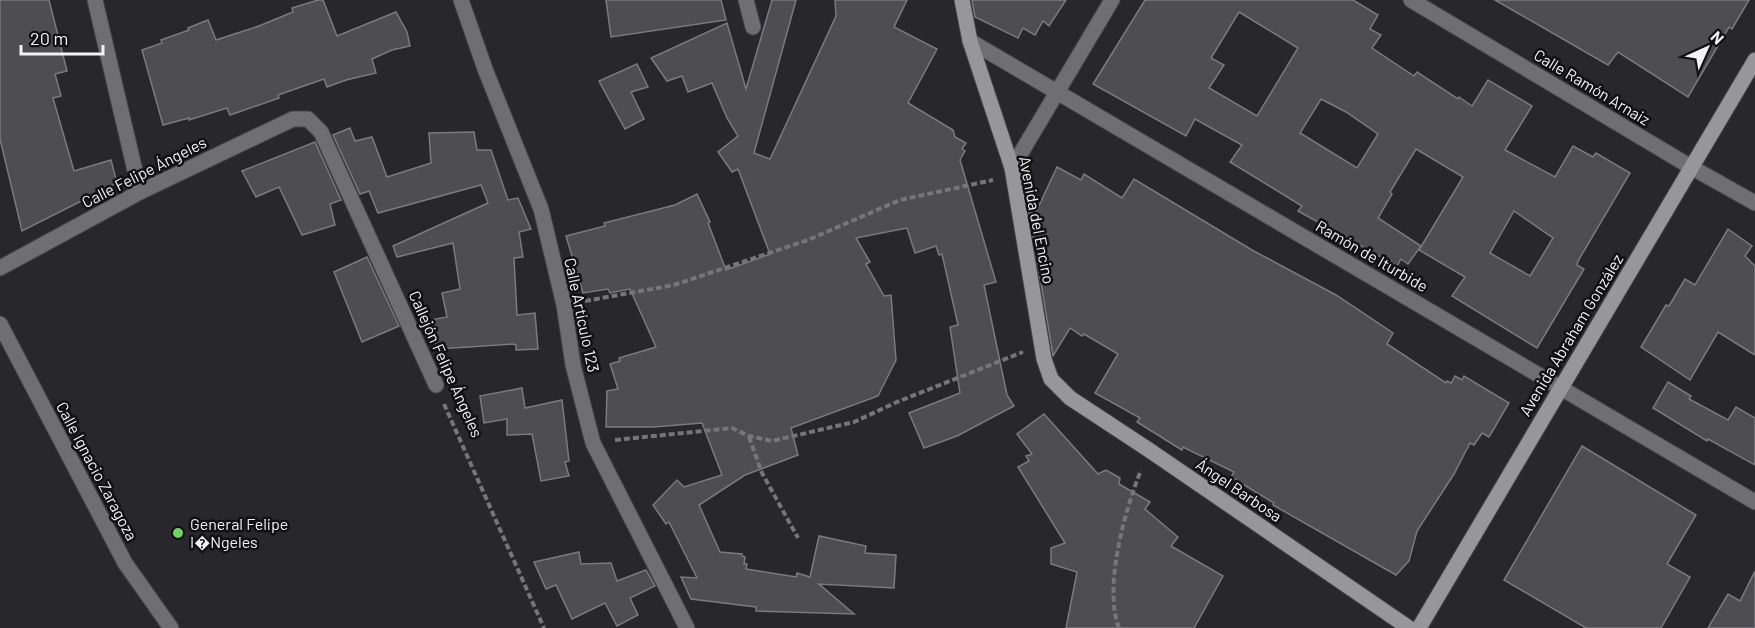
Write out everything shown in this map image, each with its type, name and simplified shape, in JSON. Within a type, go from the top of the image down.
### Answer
[{"type":"main road","name":"Avenida del Encino","points":[[962,0],[970,40],[1012,172],[1042,345],[1052,380]]},
{"type":"main road","name":"Avenida Abraham González","points":[[1419,628],[1755,60]]},
{"type":"main road","name":"Ángel Barbosa","points":[[1052,380],[1070,398],[1409,628]]},
{"type":"street","points":[[95,0],[140,192]]},
{"type":"street","name":"Calle Artículo 123","points":[[461,0],[485,69],[541,209],[564,305],[573,364],[593,443],[687,628]]},
{"type":"street","points":[[746,0],[753,27]]},
{"type":"street","points":[[1012,172],[1112,0]]},
{"type":"street","name":"Calle Ramón Arnaiz","points":[[1412,0],[1755,203]]},
{"type":"street","name":"Ramón de Iturbide","points":[[970,40],[1755,501]]},
{"type":"street","name":"Calle Felipe Ángeles","points":[[0,268],[140,192],[293,119],[308,119]]},
{"type":"street","name":"Callejón Felipe Ángeles","points":[[308,119],[321,132],[436,385]]},
{"type":"street","name":"Calle Ignacio Zaragoza","points":[[0,324],[125,563],[171,628]]},
{"type":"path","points":[[564,305],[674,285],[808,240],[900,200],[1012,172]]},
{"type":"path","points":[[593,443],[724,428],[732,428],[749,436],[772,441],[854,422],[897,402],[1042,345]]},
{"type":"path","name":"Callejón Felipe Ángeles","points":[[436,385],[544,628]]},
{"type":"path","points":[[749,436],[762,473],[798,538]]},
{"type":"path","points":[[1119,628],[1115,618],[1114,567],[1128,501],[1149,450]]},
{"type":"building","points":[[0,0],[49,0],[67,71],[55,74],[61,96],[53,98],[74,171],[111,160],[117,183],[22,231],[0,139]]},
{"type":"building","points":[[323,0],[337,36],[396,12],[407,32],[410,46],[392,50],[372,59],[376,73],[327,87],[324,79],[230,115],[227,108],[189,120],[189,118],[163,125],[142,50],[162,43],[161,40],[208,20],[216,40],[259,26],[293,12],[292,8]]},
{"type":"building","points":[[606,0],[721,0],[726,20],[611,37]]},
{"type":"building","points":[[772,0],[796,0],[754,153],[770,159],[836,16],[835,0],[907,0],[894,27],[937,49],[908,103],[953,130],[955,137],[966,143],[960,160],[996,282],[984,285],[1007,395],[1014,406],[957,436],[924,448],[909,413],[960,393],[950,327],[958,325],[942,254],[939,255],[936,246],[915,253],[907,228],[856,238],[870,262],[866,264],[884,296],[891,295],[896,360],[878,396],[791,428],[798,455],[745,475],[699,505],[720,552],[742,554],[745,557],[744,564],[747,564],[746,569],[796,577],[797,573],[810,577],[819,536],[866,546],[865,553],[896,555],[894,588],[819,584],[854,614],[756,611],[756,607],[691,599],[681,577],[697,578],[669,522],[666,524],[653,505],[677,480],[684,487],[722,475],[702,423],[653,427],[606,427],[607,391],[618,389],[610,364],[620,361],[619,358],[656,347],[630,289],[610,293],[608,289],[583,293],[566,236],[605,226],[604,223],[675,205],[697,194],[710,222],[708,223],[726,270],[770,254],[738,169],[732,172],[718,152],[738,136],[727,118],[712,83],[688,92],[682,76],[667,81],[651,58],[727,23],[746,89]]},
{"type":"building","points":[[972,0],[1066,0],[1049,26],[1043,21],[1035,35],[1023,28],[1018,38],[975,17]]},
{"type":"building","points":[[1145,0],[1353,0],[1378,15],[1370,29],[1381,35],[1372,48],[1414,76],[1417,72],[1472,106],[1488,80],[1532,106],[1505,150],[1555,177],[1573,146],[1593,157],[1596,153],[1630,173],[1578,261],[1577,265],[1584,269],[1537,348],[1452,296],[1465,277],[1419,250],[1463,177],[1416,149],[1390,192],[1392,194],[1378,218],[1421,246],[1408,264],[1401,259],[1397,266],[1298,211],[1302,206],[1230,162],[1242,145],[1195,119],[1186,136],[1093,84]],"holes":[[[1239,12],[1298,48],[1257,116],[1209,88],[1224,65],[1211,58]],[[1321,99],[1346,112],[1378,134],[1357,168],[1300,133]],[[1514,211],[1553,238],[1530,276],[1490,253]]]},
{"type":"building","points":[[1495,0],[1749,0],[1732,29],[1729,27],[1688,97],[1618,52],[1608,65]]},
{"type":"building","points":[[637,64],[648,87],[631,92],[644,119],[625,129],[599,81]]},
{"type":"building","points":[[350,128],[355,141],[372,137],[387,177],[431,163],[429,133],[474,132],[477,150],[491,150],[508,200],[518,198],[531,229],[519,232],[523,257],[514,258],[517,315],[535,313],[538,349],[516,350],[516,345],[513,344],[438,349],[425,321],[447,317],[442,293],[460,289],[453,243],[397,257],[393,246],[488,203],[481,185],[378,213],[369,191],[360,194],[333,135]]},
{"type":"building","points":[[315,142],[341,200],[330,204],[335,225],[302,235],[279,187],[256,197],[242,171]]},
{"type":"building","points":[[1057,167],[1081,180],[1084,174],[1122,198],[1134,179],[1252,250],[1336,295],[1393,333],[1387,344],[1446,383],[1447,381],[1451,383],[1455,376],[1462,380],[1464,376],[1509,403],[1489,437],[1482,433],[1474,445],[1470,443],[1454,474],[1417,531],[1409,561],[1396,575],[1273,505],[1274,503],[1231,477],[1234,472],[1183,447],[1182,450],[1137,422],[1140,418],[1095,393],[1118,354],[1070,328],[1053,356],[1029,211],[1035,214]]},
{"type":"building","points":[[1728,229],[1752,246],[1745,256],[1755,266],[1755,355],[1718,332],[1690,380],[1641,347],[1666,305],[1669,306],[1685,279],[1695,285]]},
{"type":"building","points":[[367,257],[399,326],[362,342],[334,272]]},
{"type":"building","points":[[1668,382],[1691,396],[1689,399],[1728,420],[1736,407],[1755,418],[1755,465],[1708,439],[1707,441],[1653,408]]},
{"type":"building","points":[[522,388],[525,408],[562,400],[569,461],[565,462],[569,476],[541,481],[532,434],[507,435],[507,419],[484,423],[480,396]]},
{"type":"building","points":[[1044,414],[1098,474],[1106,470],[1120,478],[1119,484],[1150,502],[1145,509],[1178,537],[1171,546],[1223,576],[1194,628],[1066,628],[1077,572],[1051,564],[1051,548],[1065,543],[1018,467],[1029,461],[1026,456],[1032,454],[1017,434]]},
{"type":"building","points":[[1582,446],[1696,515],[1667,564],[1690,577],[1661,628],[1586,628],[1504,580]]},
{"type":"building","points":[[579,552],[581,564],[611,563],[617,581],[646,570],[655,586],[630,598],[638,615],[617,626],[605,603],[572,619],[556,585],[546,589],[534,562]]},
{"type":"building","points":[[1755,571],[1755,628],[1708,628],[1728,594],[1740,601]]},
{"type":"place","name":"General Felipe I�Ngeles","points":[[178,533]]}]
